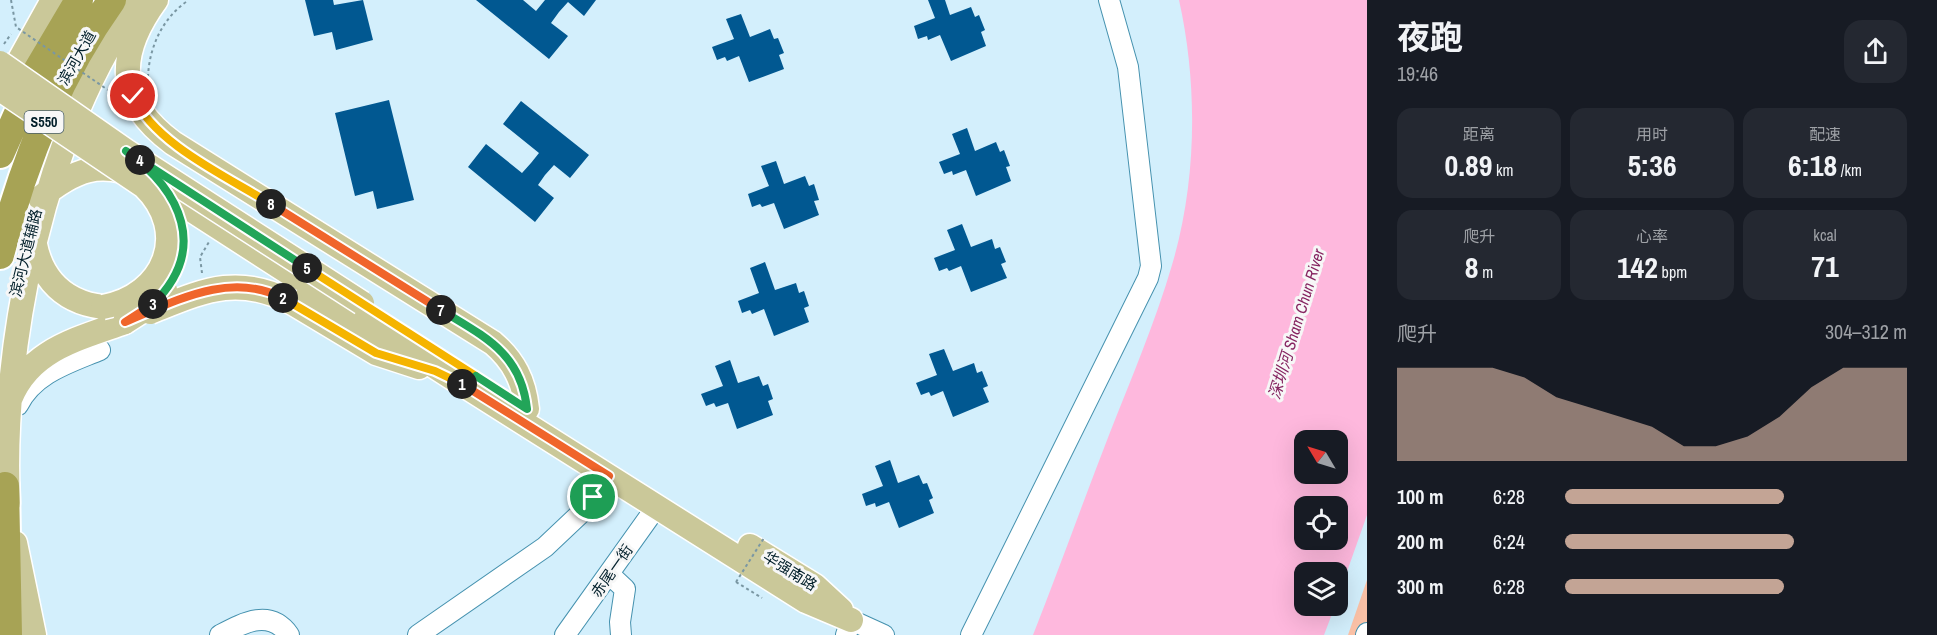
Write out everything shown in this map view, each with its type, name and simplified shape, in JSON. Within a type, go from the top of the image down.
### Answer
[{"type":"highway","name":"滨河大道","points":[[0,154],[37,71],[79,0]]},
{"type":"highway","name":"滨河大道","points":[[0,255],[25,167],[49,111],[77,56],[142,7]]},
{"type":"highway","points":[[5,486],[7,635]]},
{"type":"highway","points":[[0,609],[7,635]]},
{"type":"main road","points":[[0,96],[53,0]]},
{"type":"main road","points":[[142,7],[115,52],[116,86],[125,116],[145,141],[474,349],[504,377],[527,409]]},
{"type":"main road","name":"滨河大道辅路","points":[[34,635],[5,486],[2,434],[2,398],[20,271],[37,209],[81,97],[142,7]]},
{"type":"main road","name":"华强南路","points":[[0,63],[126,151],[527,409],[815,586],[848,628]]},
{"type":"main road","points":[[0,89],[144,186],[161,205],[169,232],[166,255],[161,268],[108,327]]},
{"type":"main road","points":[[108,327],[153,304],[172,280],[183,253],[183,234],[177,207],[170,193],[152,172],[126,151]]},
{"type":"main road","name":"华强南路","points":[[37,209],[60,182],[80,172],[107,168],[123,170],[142,178],[848,628]]},
{"type":"main road","points":[[37,209],[37,252],[50,280],[61,292],[108,327]]},
{"type":"main road","points":[[2,434],[16,385],[26,370],[40,357],[108,327],[198,293],[226,286],[254,288],[291,302],[376,353],[451,377]]},
{"type":"street","points":[[970,635],[1148,279],[1151,266],[1128,67],[1109,0]]},
{"type":"street","points":[[10,514],[9,435],[11,421],[20,400],[43,375],[108,327]]},
{"type":"street","points":[[418,635],[545,548],[581,513],[609,476]]},
{"type":"street","name":"赤尾一街","points":[[567,634],[657,506]]},
{"type":"street","points":[[609,574],[625,589],[620,622],[621,635]]},
{"type":"street","points":[[220,635],[249,620],[258,619],[267,619],[284,628],[289,635]]},
{"type":"street","points":[[848,628],[884,635]]},
{"type":"path","points":[[11,0],[16,27],[108,90],[148,81],[149,61],[154,44],[142,7],[186,2]]},
{"type":"path","points":[[0,49],[16,27]]},
{"type":"path","points":[[762,598],[736,582],[764,538]]},
{"type":"shaded area","points":[[1367,580],[1367,635],[1348,635]]},
{"type":"water","name":"深圳河 Sham Chun River","points":[[1179,0],[1367,0],[1367,515],[1348,569],[1348,562],[1294,562],[1294,616],[1331,616],[1324,635],[1033,635],[1150,330],[1172,265],[1180,233],[1190,167],[1192,99]]},
{"type":"building","points":[[305,0],[333,0],[334,5],[363,0],[373,40],[336,50],[332,32],[314,36]]},
{"type":"building","points":[[476,0],[523,0],[536,11],[545,0],[596,0],[584,16],[568,2],[559,12],[551,23],[568,36],[549,59]]},
{"type":"building","points":[[928,0],[945,0],[950,15],[971,7],[975,17],[979,15],[985,30],[981,32],[986,46],[951,61],[940,35],[928,40],[927,36],[918,39],[914,26],[935,18]]},
{"type":"building","points":[[741,14],[750,37],[770,29],[774,39],[778,38],[784,53],[779,55],[784,69],[749,82],[739,56],[727,61],[725,57],[717,60],[712,47],[734,39],[726,19]]},
{"type":"building","points":[[389,100],[414,200],[377,209],[373,191],[355,196],[335,113]]},
{"type":"building","points":[[521,101],[589,155],[570,178],[554,165],[545,175],[538,185],[554,198],[535,222],[468,167],[486,144],[522,173],[531,163],[539,153],[503,124]]},
{"type":"building","points":[[967,128],[975,151],[996,142],[1000,152],[1004,150],[1010,166],[1006,167],[1011,181],[976,196],[966,170],[953,175],[952,171],[944,174],[939,162],[960,154],[952,134]]},
{"type":"building","points":[[776,161],[784,184],[805,176],[809,186],[814,184],[819,200],[814,201],[819,215],[784,229],[774,203],[752,207],[748,194],[769,186],[761,166]]},
{"type":"building","points":[[962,224],[971,247],[992,239],[995,249],[1000,247],[1006,262],[1001,264],[1007,278],[971,292],[961,266],[949,271],[947,268],[939,271],[934,258],[955,250],[947,230]]},
{"type":"building","points":[[765,262],[775,290],[796,283],[799,293],[804,291],[809,306],[804,308],[809,322],[774,336],[764,309],[752,314],[750,310],[742,313],[738,301],[759,293],[750,268]]},
{"type":"building","points":[[944,349],[953,371],[974,363],[977,373],[982,371],[988,386],[983,388],[989,402],[953,417],[943,391],[931,396],[929,392],[921,395],[916,383],[937,375],[929,354]]},
{"type":"building","points":[[730,360],[738,383],[759,376],[763,386],[768,384],[773,399],[768,401],[773,415],[737,429],[728,403],[716,407],[714,403],[706,406],[701,394],[723,386],[715,366]]},
{"type":"building","points":[[890,460],[898,483],[919,475],[923,484],[927,483],[933,498],[929,500],[934,513],[899,528],[889,502],[876,507],[875,503],[866,506],[862,494],[883,486],[875,466]]},
{"type":"route","points":[[133,96],[144,117],[173,143],[493,343],[513,363],[520,376],[527,409],[126,151],[152,172],[170,193],[182,221],[183,253],[172,280],[162,294],[153,304],[125,322],[213,288],[239,286],[278,295],[382,356],[451,377],[609,476],[593,497]]}]
